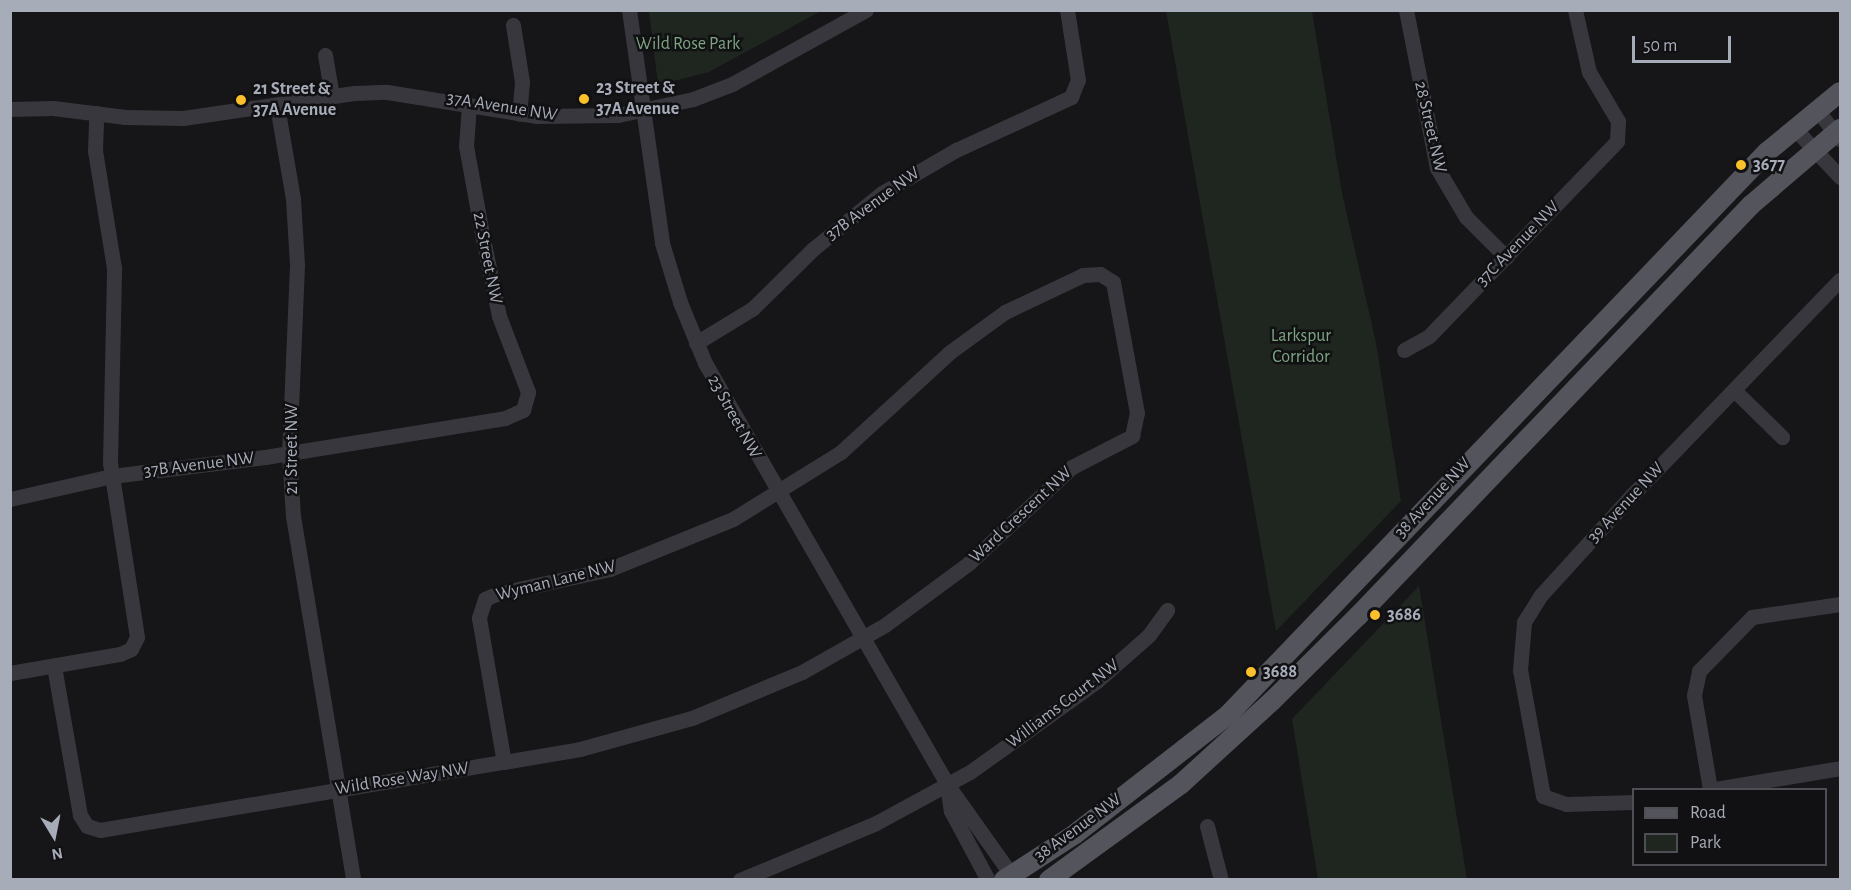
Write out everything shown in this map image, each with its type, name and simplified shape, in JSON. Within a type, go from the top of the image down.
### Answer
[{"type":"main road","name":"38 Avenue NW","points":[[1010,878],[1075,834],[1202,738],[1227,715],[1767,152],[1840,92]]},
{"type":"main road","name":"38 Avenue NW","points":[[1049,879],[1182,784],[1272,701],[1358,616],[1751,206],[1814,151],[1839,134]]},
{"type":"street","name":"23 Street NW","points":[[628,10],[662,243],[696,343],[715,384],[947,784],[1010,878]]},
{"type":"street","name":"37A Avenue NW","points":[[10,109],[53,108],[183,118],[277,106],[332,96],[406,93],[519,114],[597,117],[641,111],[693,99],[732,84],[866,10]]},
{"type":"street","name":"37B Avenue NW","points":[[696,343],[752,309],[813,249],[882,193],[956,150],[1071,96],[1078,80],[1067,10]]},
{"type":"street","name":"28 Street NW","points":[[1406,10],[1437,168],[1466,218],[1506,257]]},
{"type":"street","name":"37C Avenue NW","points":[[1404,350],[1429,336],[1612,147],[1620,129],[1589,72],[1575,10]]},
{"type":"street","points":[[513,25],[522,82],[519,114]]},
{"type":"street","points":[[325,55],[332,96]]},
{"type":"street","name":"22 Street NW","points":[[470,105],[466,146],[485,254],[499,316],[528,392],[526,406]]},
{"type":"street","name":"21 Street NW","points":[[277,106],[293,199],[297,265],[289,453],[293,516],[353,879]]},
{"type":"street","points":[[1817,110],[1839,134]]},
{"type":"street","points":[[10,673],[120,654],[135,644],[137,624],[112,476],[109,385],[114,268],[95,151],[96,113]]},
{"type":"street","points":[[1795,129],[1840,177]]},
{"type":"street","name":"Ward Crescent NW","points":[[778,494],[858,438],[950,352],[999,316],[1083,275],[1100,274],[1113,282],[1137,414],[1132,436],[1072,467],[969,563],[862,639]]},
{"type":"street","name":"39 Avenue NW","points":[[1632,802],[1584,805],[1547,799],[1520,670],[1524,622],[1556,578],[1840,280]]},
{"type":"street","points":[[1735,391],[1782,437]]},
{"type":"street","name":"37B Avenue NW","points":[[10,499],[112,476],[289,453],[505,418],[526,406]]},
{"type":"street","name":"Wyman Lane NW","points":[[504,762],[479,618],[485,600],[636,560],[718,527],[778,494]]},
{"type":"street","points":[[1709,788],[1694,685],[1706,661],[1752,617],[1840,604]]},
{"type":"street","name":"Williams Court NW","points":[[740,879],[824,847],[947,784],[1078,696],[1149,635],[1167,610]]},
{"type":"street","name":"Wild Rose Way NW","points":[[54,666],[78,809],[82,821],[93,829],[608,743],[692,718],[770,687],[862,639]]},
{"type":"street","points":[[1715,788],[1840,768]]},
{"type":"street","name":"23 Street NW","points":[[947,784],[951,811],[988,879]]},
{"type":"street","points":[[1207,826],[1221,879]]},
{"type":"green space","name":"Wild Rose Park","points":[[649,10],[821,11],[709,72],[658,85]]},
{"type":"green space","name":"Larkspur Corridor","points":[[1166,11],[1312,11],[1342,193],[1376,343],[1401,501],[1276,631]]},
{"type":"green space","points":[[1419,586],[1467,879],[1318,879],[1292,719]]},
{"type":"place","name":"23 Street & 37A Avenue","points":[[584,99]]},
{"type":"place","name":"21 Street & 37A Avenue","points":[[241,100]]},
{"type":"place","name":"3677","points":[[1741,165]]},
{"type":"place","name":"3686","points":[[1375,615]]},
{"type":"place","name":"3688","points":[[1251,672]]}]
